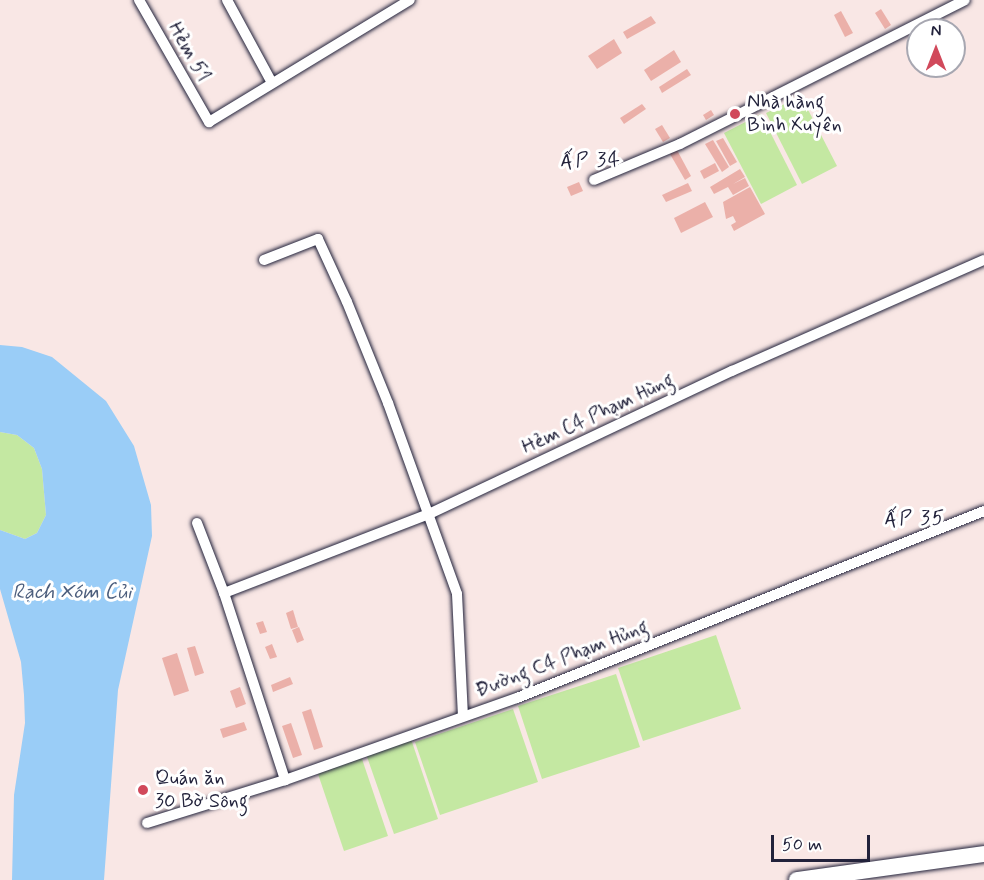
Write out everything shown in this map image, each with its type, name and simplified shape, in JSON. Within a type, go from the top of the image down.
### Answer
[{"type":"main road","points":[[797,880],[984,855]]},
{"type":"street","name":"Hẻm 51","points":[[139,0],[209,122],[271,81]]},
{"type":"street","points":[[227,0],[271,81],[327,53],[410,0]]},
{"type":"street","points":[[594,180],[680,144],[965,0]]},
{"type":"street","points":[[264,260],[318,239],[378,376],[457,594],[463,716]]},
{"type":"street","name":"Hẻm C4 Phạm Hùng","points":[[224,593],[429,514],[732,371],[984,260]]},
{"type":"street","name":"Đường C4 Phạm Hủng","points":[[147,823],[285,780],[517,699],[984,511]]},
{"type":"street","points":[[196,523],[224,593],[285,780]]},
{"type":"green space","points":[[801,96],[837,166],[802,184],[766,113]]},
{"type":"green space","points":[[761,114],[797,185],[761,204],[724,133]]},
{"type":"green space","points":[[0,432],[17,435],[34,448],[42,469],[46,515],[37,533],[25,539],[0,530]]},
{"type":"green space","points":[[716,635],[741,709],[643,741],[618,668]]},
{"type":"green space","points":[[616,674],[640,747],[542,779],[518,706]]},
{"type":"green space","points":[[513,709],[538,782],[440,815],[415,742]]},
{"type":"green space","points":[[411,739],[438,819],[394,834],[366,754]]},
{"type":"green space","points":[[361,756],[388,836],[344,851],[317,771]]},
{"type":"water","name":"Rạch Xóm Củi","points":[[0,345],[22,347],[52,357],[106,401],[134,446],[151,505],[152,536],[118,690],[104,880],[12,880],[14,795],[25,723],[21,662],[0,589],[0,530],[25,539],[37,533],[46,515],[42,469],[34,448],[17,435],[0,432]]},
{"type":"building","points":[[881,9],[891,25],[885,29],[875,13]]},
{"type":"building","points":[[841,11],[853,33],[845,37],[834,15]]},
{"type":"building","points":[[651,16],[656,23],[627,39],[623,32]]},
{"type":"building","points":[[614,39],[622,53],[597,69],[588,56]]},
{"type":"building","points":[[674,50],[681,62],[651,81],[644,70]]},
{"type":"building","points":[[687,69],[691,75],[662,93],[659,87]]},
{"type":"building","points":[[642,104],[646,109],[624,124],[620,118]]},
{"type":"building","points":[[711,110],[714,115],[706,120],[703,115]]},
{"type":"building","points":[[662,125],[670,138],[663,142],[655,129]]},
{"type":"building","points":[[723,138],[737,162],[730,166],[716,141]]},
{"type":"building","points":[[713,140],[729,167],[722,172],[705,144]]},
{"type":"building","points":[[677,150],[691,176],[685,180],[670,154]]},
{"type":"building","points":[[715,163],[719,171],[704,179],[700,171]]},
{"type":"building","points":[[740,169],[745,177],[733,184],[745,178],[749,186],[733,195],[728,187],[714,194],[710,187]]},
{"type":"building","points":[[579,182],[583,191],[571,196],[567,187]]},
{"type":"building","points":[[688,183],[692,191],[666,202],[662,195]]},
{"type":"building","points":[[750,187],[765,214],[734,231],[731,225],[736,222],[733,216],[726,219],[723,202]]},
{"type":"building","points":[[705,202],[713,217],[681,233],[674,218]]},
{"type":"building","points":[[293,610],[298,627],[291,629],[286,613]]},
{"type":"building","points":[[263,621],[267,632],[260,634],[256,623]]},
{"type":"building","points":[[299,627],[304,640],[297,643],[292,630]]},
{"type":"building","points":[[272,644],[277,657],[270,659],[265,647]]},
{"type":"building","points":[[195,646],[204,673],[195,676],[187,648]]},
{"type":"building","points":[[177,653],[189,691],[174,696],[162,658]]},
{"type":"building","points":[[290,677],[293,684],[273,692],[271,685]]},
{"type":"building","points":[[240,687],[246,704],[236,708],[230,691]]},
{"type":"building","points":[[311,709],[323,747],[314,750],[302,712]]},
{"type":"building","points":[[244,722],[247,730],[223,738],[220,729]]},
{"type":"building","points":[[291,723],[302,755],[293,758],[282,726]]},
{"type":"place","name":"Nhà hàng Bình Xuyên","points":[[735,114]]},
{"type":"place","name":"Quán ăn 30 Bờ Sông","points":[[143,790]]},
{"type":"district","name":"ẤP 34","points":[[591,160]]},
{"type":"district","name":"ẤP 35","points":[[915,518]]}]
